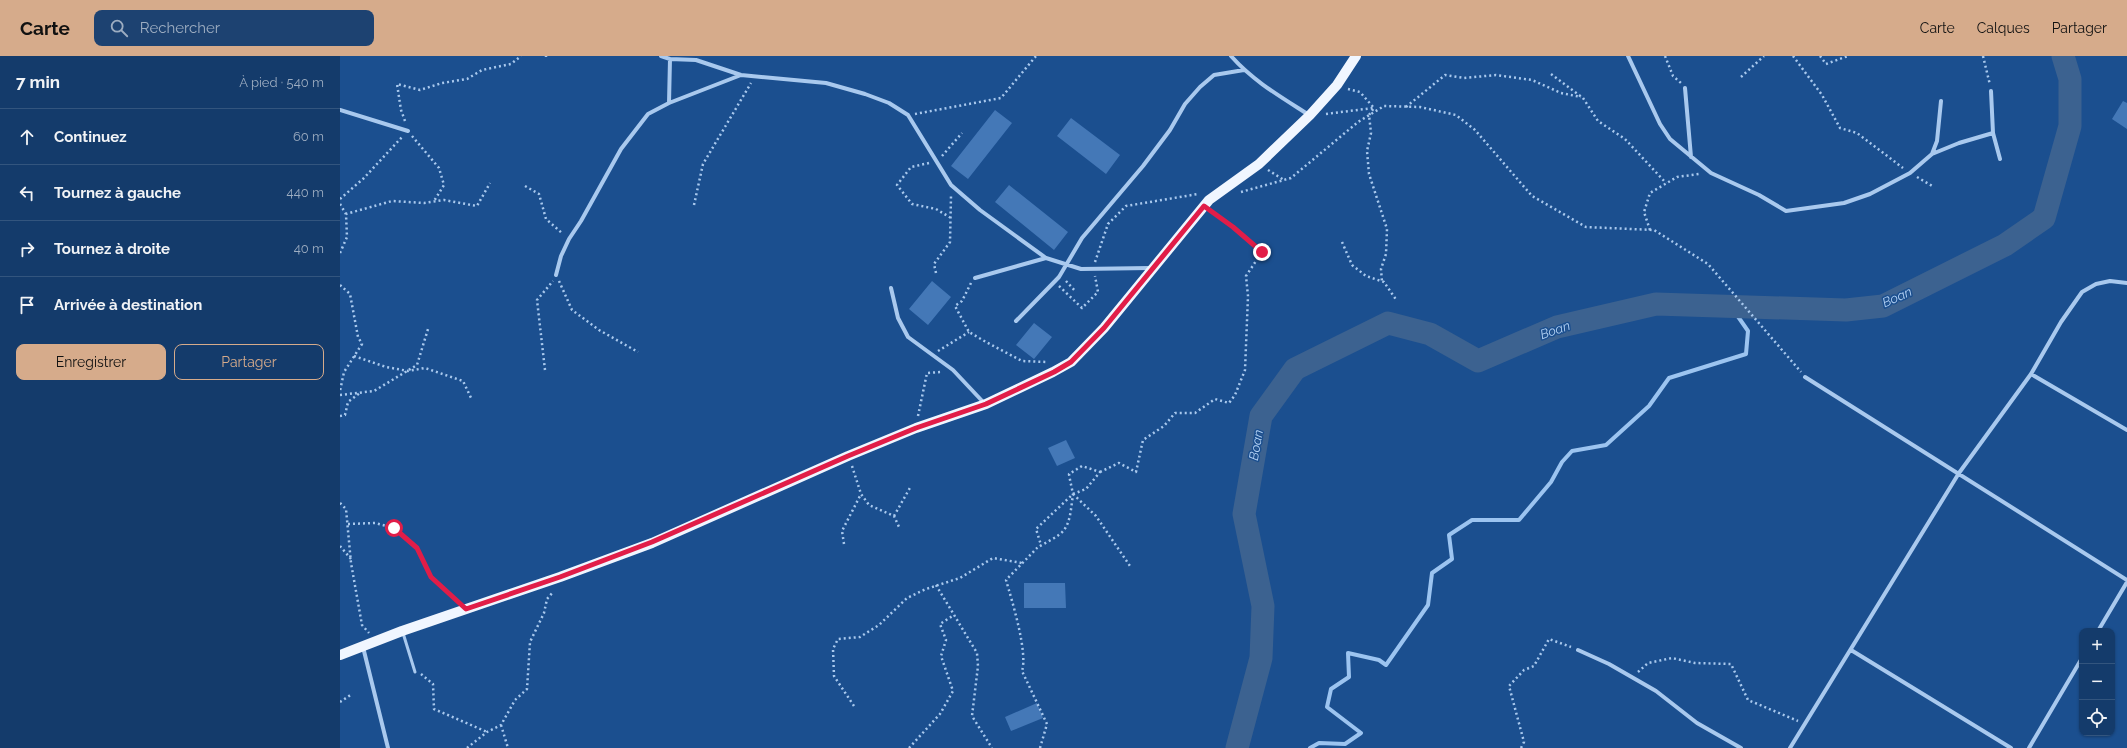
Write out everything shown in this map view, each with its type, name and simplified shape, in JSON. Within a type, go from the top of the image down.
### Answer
[{"type":"main road","points":[[340,656],[402,631],[560,577],[652,542],[848,456],[916,428],[986,404],[1054,372],[1071,362],[1104,328],[1209,200],[1259,164],[1310,115],[1337,85],[1356,56]]},
{"type":"street","points":[[661,56],[670,59],[696,60],[741,75],[826,83],[865,94],[889,103],[908,115],[951,185],[980,210],[1046,258],[1066,265],[1092,269],[1153,268]]},
{"type":"street","points":[[1231,56],[1244,70],[1267,89],[1310,115]]},
{"type":"street","points":[[1628,56],[1660,124],[1670,139],[1711,172],[1759,195],[1786,211],[1844,203],[1870,194],[1910,173],[1932,154],[1993,132]]},
{"type":"street","points":[[669,103],[670,59]]},
{"type":"street","points":[[1016,321],[1059,277],[1082,238],[1143,166],[1170,130],[1185,104],[1200,87],[1214,75],[1244,70]]},
{"type":"street","points":[[556,275],[561,256],[569,239],[581,221],[620,149],[648,114],[669,103],[741,75]]},
{"type":"street","points":[[1685,88],[1691,157]]},
{"type":"street","points":[[1991,91],[1993,132],[2000,159]]},
{"type":"street","points":[[1932,154],[1937,141],[1941,101]]},
{"type":"street","points":[[340,110],[408,131]]},
{"type":"street","points":[[975,278],[1046,258]]},
{"type":"street","points":[[1790,748],[1959,473],[2031,374],[2061,322],[2082,292],[2096,284],[2110,281],[2127,283]]},
{"type":"street","points":[[891,288],[898,318],[908,337],[953,370],[986,404]]},
{"type":"street","points":[[2031,374],[2127,430]]},
{"type":"street","points":[[1805,377],[1959,473],[2127,581],[2100,628]]},
{"type":"street","points":[[362,646],[388,748]]},
{"type":"street","points":[[1578,650],[1609,664],[1656,691],[1697,723],[1741,748]]},
{"type":"street","points":[[1850,650],[2011,748]]},
{"type":"street","points":[[2029,748],[2079,663]]},
{"type":"lane","points":[[402,631],[415,672]]},
{"type":"path","points":[[434,201],[444,185],[439,168],[408,131],[401,110],[397,84],[420,90],[442,83],[467,79],[482,70],[511,64],[521,56]]},
{"type":"path","points":[[908,115],[1001,98],[1036,56]]},
{"type":"path","points":[[1665,56],[1673,76],[1685,88]]},
{"type":"path","points":[[1741,76],[1764,56]]},
{"type":"path","points":[[1794,56],[1822,95],[1840,128],[1857,133],[1910,173],[1934,187]]},
{"type":"path","points":[[1820,56],[1826,64],[1848,56]]},
{"type":"path","points":[[1984,56],[1991,91]]},
{"type":"path","points":[[1551,74],[1581,97],[1598,121],[1625,139],[1666,183]]},
{"type":"path","points":[[1406,107],[1445,75],[1464,78],[1496,75],[1532,80],[1560,92],[1581,97]]},
{"type":"path","points":[[694,204],[703,164],[756,76]]},
{"type":"path","points":[[1337,85],[1360,92],[1374,108]]},
{"type":"path","points":[[1240,192],[1292,178],[1358,122],[1384,106],[1420,107],[1456,115],[1475,130],[1532,196],[1586,227],[1654,230],[1708,264],[1805,377]]},
{"type":"path","points":[[1310,115],[1374,108]]},
{"type":"path","points":[[1374,108],[1369,115],[1371,133],[1367,151],[1369,174],[1387,229],[1386,254],[1381,269],[1382,282]]},
{"type":"path","points":[[340,199],[364,178],[408,131]]},
{"type":"path","points":[[951,218],[936,209],[912,204],[897,185],[911,167],[936,162],[962,133]]},
{"type":"path","points":[[1259,164],[1285,180]]},
{"type":"path","points":[[1650,230],[1644,212],[1650,193],[1677,177],[1711,172]]},
{"type":"path","points":[[346,214],[392,201],[444,200],[476,206],[490,183]]},
{"type":"path","points":[[936,273],[934,264],[950,242],[951,185]]},
{"type":"path","points":[[525,186],[539,194],[546,219],[569,239]]},
{"type":"path","points":[[1054,282],[1082,308],[1098,292],[1097,281],[1092,269],[1108,224],[1126,206],[1201,194]]},
{"type":"path","points":[[340,204],[346,214],[347,237],[340,253]]},
{"type":"path","points":[[1041,545],[1036,529],[1072,494],[1086,489],[1100,472],[1119,463],[1136,472],[1143,440],[1164,426],[1175,413],[1195,413],[1216,399],[1229,403],[1235,396],[1245,370],[1247,320],[1246,276],[1262,252],[1233,227],[1204,206]]},
{"type":"path","points":[[1342,242],[1352,265],[1366,276],[1382,282],[1397,301]]},
{"type":"path","points":[[545,370],[536,300],[556,275],[572,310],[598,330],[638,352]]},
{"type":"path","points":[[1059,277],[1064,278],[1076,292]]},
{"type":"path","points":[[975,278],[967,289],[962,301],[955,306],[969,332],[1022,361],[1050,362]]},
{"type":"path","points":[[340,285],[350,294],[358,337],[362,344],[344,372],[340,392]]},
{"type":"path","points":[[340,395],[374,391],[417,365],[428,329]]},
{"type":"path","points":[[933,354],[969,332]]},
{"type":"path","points":[[354,356],[386,367],[408,371],[425,368],[463,381],[472,400]]},
{"type":"path","points":[[916,428],[927,373],[953,370]]},
{"type":"path","points":[[340,416],[345,415],[348,402],[360,392]]},
{"type":"path","points":[[848,456],[861,494],[869,505],[894,516],[899,527]]},
{"type":"path","points":[[1040,748],[1048,724],[1022,671],[1024,663],[1018,620],[1006,580],[1041,545],[1064,530],[1070,513],[1072,494],[1070,474],[1082,466],[1100,472]]},
{"type":"path","points":[[894,516],[911,486]]},
{"type":"path","points":[[844,544],[842,531],[861,494]]},
{"type":"path","points":[[1072,494],[1096,516],[1130,566]]},
{"type":"path","points":[[340,503],[346,509],[351,559],[362,625],[375,641]]},
{"type":"path","points":[[348,524],[375,523],[394,528],[417,548],[431,577],[466,609]]},
{"type":"path","points":[[340,546],[351,559]]},
{"type":"path","points":[[854,706],[834,676],[833,649],[838,639],[860,637],[880,625],[907,598],[936,585],[960,578],[993,558],[1022,563]]},
{"type":"path","points":[[467,748],[487,732],[501,725],[514,700],[527,688],[530,642],[544,613],[547,599],[555,590],[560,577]]},
{"type":"path","points":[[936,585],[977,654],[978,666],[972,716],[992,748]]},
{"type":"path","points":[[909,748],[940,714],[953,691],[941,656],[946,640],[940,624],[954,615]]},
{"type":"path","points":[[1521,748],[1524,742],[1509,686],[1524,670],[1534,666],[1549,639],[1578,650]]},
{"type":"path","points":[[1631,678],[1648,663],[1672,658],[1695,663],[1731,664],[1748,700],[1805,724]]},
{"type":"path","points":[[415,672],[423,675],[433,684],[434,710],[487,732]]},
{"type":"path","points":[[340,702],[352,694]]},
{"type":"path","points":[[501,725],[508,748]]},
{"type":"building","points":[[2123,101],[2127,103],[2127,129],[2112,119]]},
{"type":"building","points":[[995,110],[1012,123],[968,179],[951,166]]},
{"type":"building","points":[[1071,118],[1120,155],[1106,174],[1057,136]]},
{"type":"building","points":[[1009,185],[1068,232],[1054,250],[995,202]]},
{"type":"building","points":[[932,281],[951,297],[928,325],[909,309]]},
{"type":"building","points":[[1034,323],[1052,337],[1034,359],[1016,345]]},
{"type":"building","points":[[1066,440],[1075,458],[1057,466],[1048,448]]},
{"type":"building","points":[[1024,583],[1065,583],[1066,608],[1024,608]]},
{"type":"building","points":[[1037,703],[1043,718],[1011,731],[1005,717]]},
{"type":"waterway","name":"Boan","points":[[1237,748],[1261,658],[1263,606],[1244,514],[1261,416],[1295,369],[1388,323],[1430,334],[1478,361],[1557,327],[1656,304],[1846,310],[1883,306],[2005,245],[2044,218],[2070,126],[2070,79],[2063,56]]},
{"type":"waterway","points":[[1310,748],[1319,743],[1345,744],[1361,733],[1327,707],[1331,689],[1349,677],[1348,653],[1379,660],[1386,665],[1428,605],[1432,573],[1452,559],[1449,535],[1472,520],[1519,520],[1551,482],[1562,462],[1572,451],[1606,445],[1649,406],[1669,378],[1746,354],[1748,331],[1730,305]]},
{"type":"route","points":[[394,528],[417,548],[431,577],[466,609],[560,577],[652,542],[848,456],[916,428],[986,404],[1054,372],[1071,362],[1104,328],[1204,206],[1233,227],[1262,252]]}]
